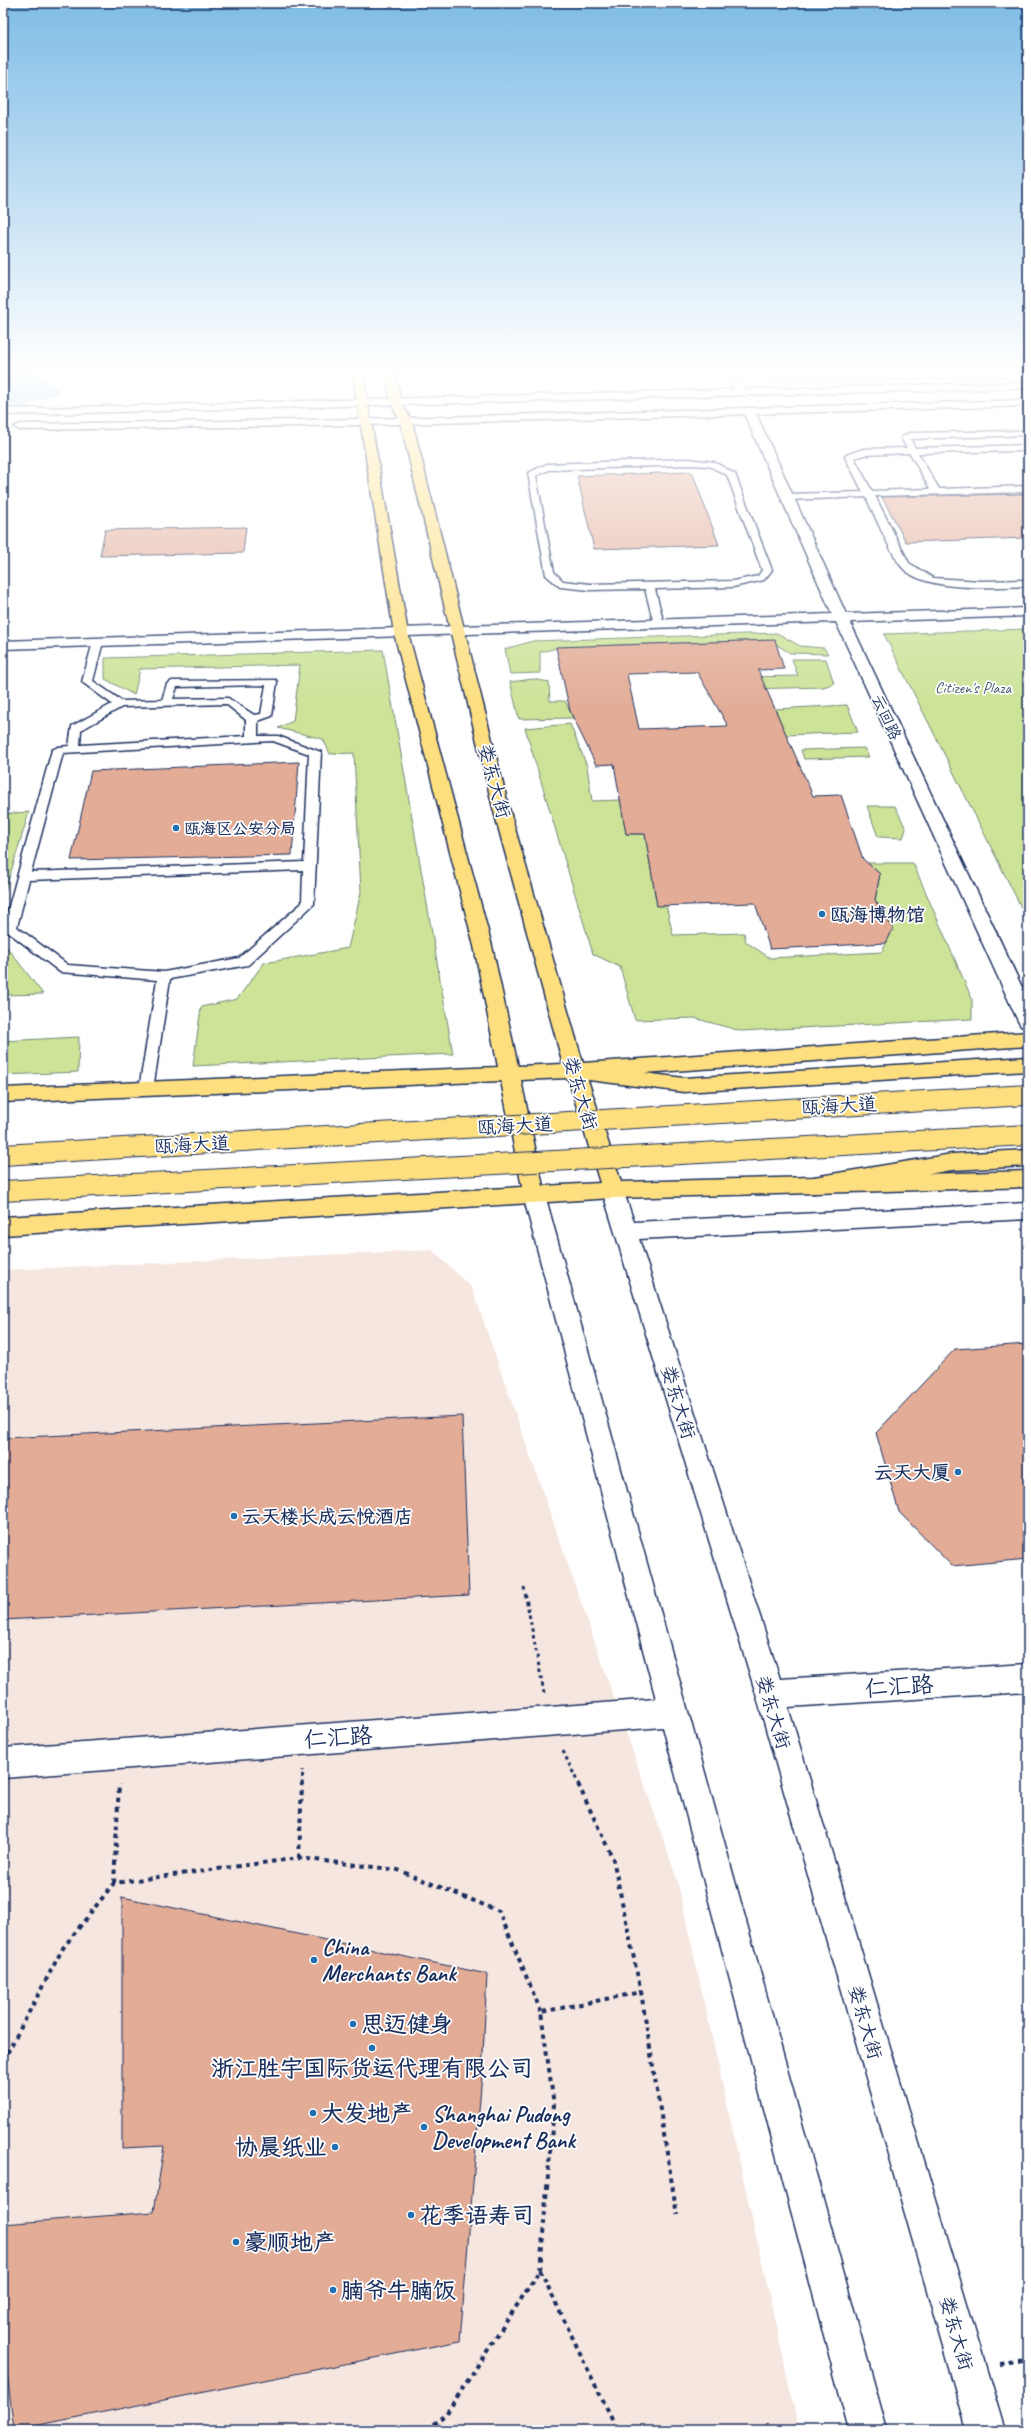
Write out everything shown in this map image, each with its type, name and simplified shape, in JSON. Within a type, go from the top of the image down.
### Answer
[{"type":"main road","points":[[376,484],[401,633],[483,946],[534,1195]]},
{"type":"main road","name":"娄东大街","points":[[421,484],[455,631],[573,1071],[613,1190]]},
{"type":"main road","points":[[3,1095],[573,1071],[1028,1040]]},
{"type":"main road","points":[[573,1071],[684,1086],[1028,1064]]},
{"type":"main road","name":"瓯海大道","points":[[3,1155],[1028,1095]]},
{"type":"main road","name":"瓯海大道","points":[[3,1191],[1028,1135]]},
{"type":"main road","points":[[814,1185],[952,1162],[1028,1158]]},
{"type":"main road","points":[[3,1226],[613,1190],[1028,1179]]},
{"type":"street","name":"云回路","points":[[781,484],[840,618],[1028,1021]]},
{"type":"street","points":[[3,645],[1028,612]]},
{"type":"street","name":"娄东大街","points":[[613,1190],[770,1694],[986,2430]]},
{"type":"street","points":[[534,1195],[868,2430]]},
{"type":"street","points":[[626,1231],[1028,1211]]},
{"type":"street","name":"仁汇路","points":[[770,1694],[1028,1678]]},
{"type":"street","name":"仁汇路","points":[[3,1763],[674,1712]]},
{"type":"lane","points":[[532,484],[549,573],[560,584],[590,588],[733,584],[761,578],[767,570],[735,484]]},
{"type":"lane","points":[[863,484],[905,565],[931,581],[982,584],[1028,583]]},
{"type":"lane","points":[[931,484],[936,492]]},
{"type":"lane","points":[[787,497],[1028,490]]},
{"type":"lane","points":[[650,586],[660,624]]},
{"type":"lane","points":[[98,642],[87,682],[120,704]]},
{"type":"lane","points":[[74,750],[76,728],[120,704],[228,701],[252,719],[266,716],[272,682],[172,684],[167,702]]},
{"type":"lane","points":[[252,719],[252,740]]},
{"type":"lane","points":[[274,738],[315,752],[308,904],[243,962],[164,976],[65,969],[10,928],[58,750],[252,740],[274,738]]},
{"type":"lane","points":[[24,876],[310,866]]},
{"type":"lane","points":[[146,1089],[164,976]]},
{"type":"path","points":[[524,1587],[549,1721],[613,1859],[641,1992],[677,2215]]},
{"type":"path","points":[[299,1858],[305,1739]]},
{"type":"path","points":[[3,2060],[63,1948],[114,1883],[120,1753]]},
{"type":"path","points":[[114,1883],[299,1858],[398,1870],[499,1911],[541,2012],[554,2105],[540,2270],[446,2414],[426,2430]]},
{"type":"path","points":[[541,2012],[641,1992]]},
{"type":"path","points":[[540,2270],[617,2430]]},
{"type":"shaded area","points":[[432,1250],[472,1288],[677,1879],[799,2430],[3,2430],[3,1270]]},
{"type":"green space","name":"Citizen's Plaza","points":[[1028,629],[1028,921],[884,634]]},
{"type":"green space","points":[[777,633],[800,646],[824,648],[828,654],[790,653],[769,640],[562,647],[540,652],[540,673],[510,674],[505,649],[533,641]]},
{"type":"green space","points":[[383,650],[453,1054],[193,1066],[201,1007],[237,999],[264,963],[348,948],[361,892],[354,753],[330,754],[323,739],[278,728],[293,721],[300,665],[140,669],[134,695],[105,679],[105,658]]},
{"type":"green space","points":[[792,659],[826,659],[834,683],[824,687],[710,690],[746,677],[798,676]]},
{"type":"green space","points":[[533,679],[549,682],[550,701],[565,701],[573,718],[519,719],[510,682]]},
{"type":"green space","points":[[847,705],[858,732],[786,735],[775,709]]},
{"type":"green space","points":[[570,724],[587,766],[592,801],[621,800],[626,834],[645,834],[657,905],[666,905],[673,935],[744,933],[746,942],[770,958],[882,952],[893,929],[875,900],[880,874],[867,863],[913,863],[972,999],[972,1019],[741,1031],[694,1018],[635,1020],[620,967],[593,954],[525,728]]},
{"type":"green space","points":[[864,748],[869,757],[804,759],[801,750]]},
{"type":"green space","points":[[867,806],[895,806],[906,829],[903,838],[878,837]]},
{"type":"green space","points":[[29,812],[3,898],[3,814]]},
{"type":"green space","points":[[3,942],[43,994],[4,995],[3,998]]},
{"type":"green space","points":[[79,1037],[78,1072],[3,1075],[3,1041]]},
{"type":"building","points":[[579,484],[696,484],[719,545],[594,549]]},
{"type":"building","points":[[1028,494],[1028,538],[906,542],[882,497]]},
{"type":"building","points":[[246,527],[243,553],[100,556],[105,530]]},
{"type":"building","points":[[775,640],[784,669],[758,670],[813,796],[841,795],[863,859],[880,874],[875,900],[893,929],[886,943],[770,949],[755,903],[657,906],[645,834],[626,834],[614,764],[596,765],[570,711],[556,647]],"holes":[[[697,672],[728,726],[639,729],[627,674]]]},
{"type":"building","points":[[299,762],[292,855],[71,860],[91,771]]},
{"type":"building","name":"云天大厦","points":[[1028,1344],[1028,1559],[952,1566],[899,1512],[876,1433],[955,1349]]},
{"type":"building","name":"云天楼长成云悦酒店","points":[[462,1416],[469,1595],[3,1620],[3,1438]]},
{"type":"building","points":[[122,1897],[487,1974],[482,2074],[460,2341],[14,2430],[3,2340],[3,2224],[154,2212],[164,2146],[122,2148]]},
{"type":"place","name":"瓯海区公安分局","points":[[176,828]]},
{"type":"place","name":"瓯海博物馆","points":[[822,914]]},
{"type":"place","name":"云天大厦","points":[[958,1472]]},
{"type":"place","name":"云天楼长成云悦酒店","points":[[234,1516]]},
{"type":"place","name":"China Merchants Bank","points":[[314,1960]]},
{"type":"place","name":"思迈健身","points":[[353,2024]]},
{"type":"place","name":"浙江胜宇国际货运代理有限公司","points":[[372,2048]]},
{"type":"place","name":"大发地产","points":[[313,2113]]},
{"type":"place","name":"Shanghai Pudong Development Bank","points":[[424,2127]]},
{"type":"place","name":"协晨纸业","points":[[335,2147]]},
{"type":"place","name":"花季语寿司","points":[[411,2215]]},
{"type":"place","name":"豪顺地产","points":[[236,2242]]},
{"type":"place","name":"腩爷牛腩饭","points":[[333,2290]]}]
